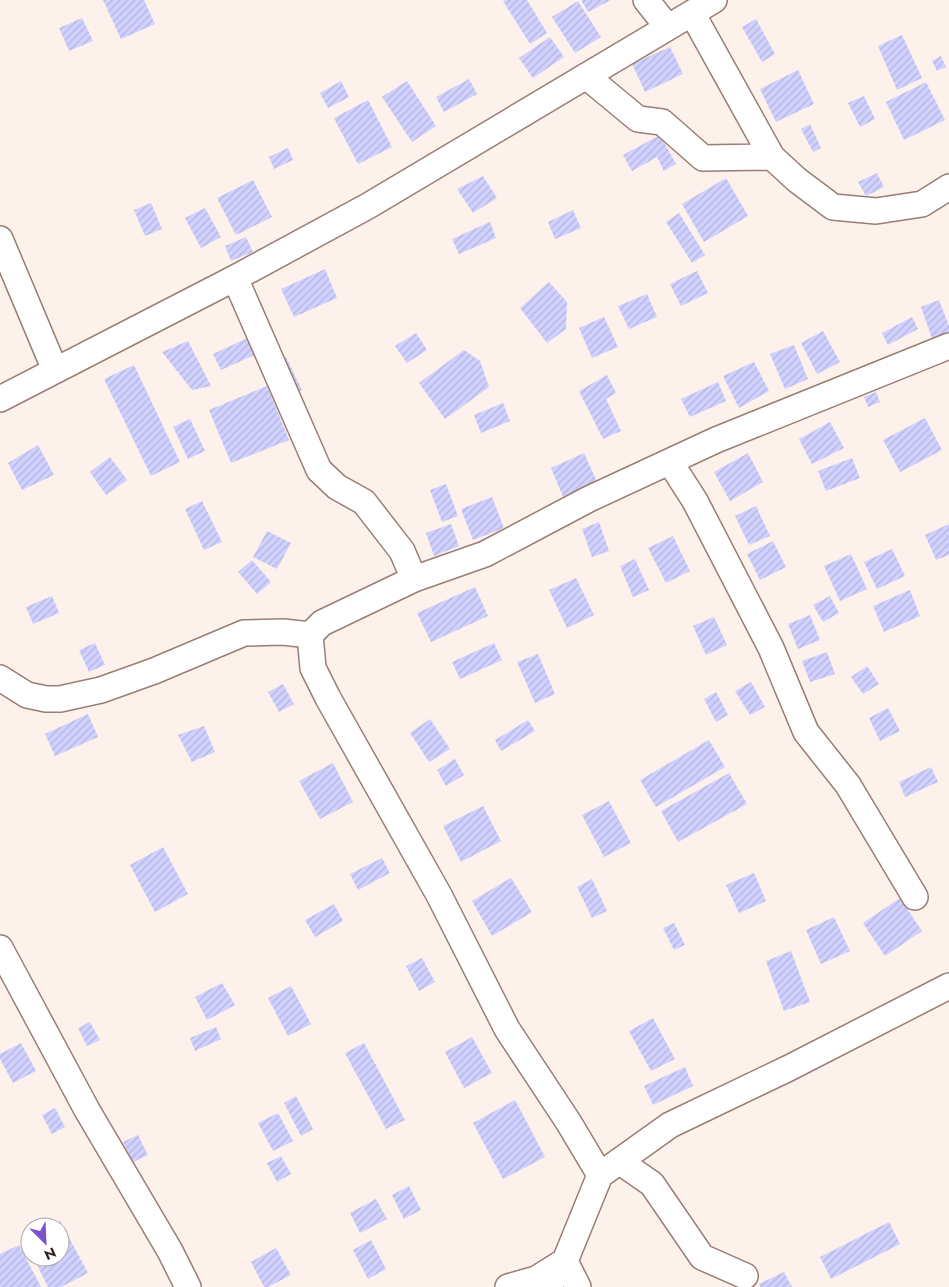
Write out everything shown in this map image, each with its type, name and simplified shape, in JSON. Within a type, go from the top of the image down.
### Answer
[{"type":"street","points":[[646,0],[662,20]]},
{"type":"street","points":[[0,399],[235,278],[368,206],[714,0]]},
{"type":"street","points":[[692,13],[772,156],[797,180],[833,207],[876,211],[922,204],[949,187]]},
{"type":"street","points":[[586,76],[638,118],[662,122],[703,158],[772,156]]},
{"type":"street","points":[[0,239],[55,370]]},
{"type":"street","points":[[235,278],[319,470],[337,487],[364,502],[402,550],[414,579]]},
{"type":"street","points":[[310,635],[322,623],[414,579],[485,554],[589,499],[716,440],[949,346]]},
{"type":"street","points":[[670,462],[695,501],[772,648],[806,732],[848,785],[915,897]]},
{"type":"street","points":[[0,678],[27,695],[60,700],[101,690],[154,671],[244,633],[283,632],[310,635]]},
{"type":"street","points":[[310,635],[313,668],[328,698],[439,895],[507,1029],[569,1122],[609,1168],[652,1184],[702,1257],[745,1276]]},
{"type":"street","points":[[0,948],[87,1110],[170,1251],[188,1287]]},
{"type":"street","points":[[548,1287],[565,1261],[609,1168],[670,1125],[798,1063],[949,986]]},
{"type":"street","points":[[508,1287],[536,1279],[565,1261]]},
{"type":"street","points":[[565,1261],[578,1287]]},
{"type":"building","points":[[103,0],[144,0],[155,24],[121,39]]},
{"type":"building","points":[[527,0],[547,33],[530,44],[503,1]]},
{"type":"building","points":[[581,0],[611,0],[588,12]]},
{"type":"building","points":[[578,1],[601,37],[575,53],[552,17]]},
{"type":"building","points":[[82,18],[93,41],[69,51],[59,28]]},
{"type":"building","points":[[756,19],[775,54],[762,62],[742,27]]},
{"type":"building","points":[[902,35],[922,78],[897,90],[878,46]]},
{"type":"building","points":[[550,37],[564,57],[533,78],[519,58]]},
{"type":"building","points":[[670,47],[683,74],[645,92],[632,64]]},
{"type":"building","points":[[941,56],[946,67],[937,71],[932,61]]},
{"type":"building","points":[[798,70],[814,104],[776,122],[760,89]]},
{"type":"building","points":[[469,79],[477,94],[444,112],[436,97]]},
{"type":"building","points":[[341,81],[349,97],[328,108],[320,93]]},
{"type":"building","points":[[407,81],[436,126],[412,142],[382,97]]},
{"type":"building","points":[[926,82],[945,120],[904,140],[886,102]]},
{"type":"building","points":[[864,96],[875,119],[860,127],[848,103]]},
{"type":"building","points":[[368,100],[392,147],[358,164],[334,118]]},
{"type":"building","points":[[810,124],[821,148],[813,152],[801,129]]},
{"type":"building","points":[[660,135],[676,164],[664,171],[657,157],[632,171],[623,155]]},
{"type":"building","points":[[288,148],[293,160],[274,169],[269,157]]},
{"type":"building","points":[[877,173],[884,187],[866,196],[858,182]]},
{"type":"building","points":[[483,176],[497,198],[473,213],[457,189]]},
{"type":"building","points":[[726,178],[748,216],[704,242],[682,204]]},
{"type":"building","points":[[253,180],[272,217],[236,235],[217,198]]},
{"type":"building","points":[[151,203],[162,229],[145,236],[134,210]]},
{"type":"building","points":[[205,208],[221,237],[201,248],[185,218]]},
{"type":"building","points":[[573,210],[581,228],[555,239],[548,222]]},
{"type":"building","points":[[679,213],[705,255],[692,263],[666,222]]},
{"type":"building","points":[[490,222],[496,238],[459,254],[452,239]]},
{"type":"building","points":[[246,237],[253,252],[231,261],[225,246]]},
{"type":"building","points":[[325,269],[337,298],[294,317],[281,289]]},
{"type":"building","points":[[697,271],[708,293],[681,306],[670,284]]},
{"type":"building","points":[[549,282],[567,302],[566,329],[547,343],[520,308]]},
{"type":"building","points":[[647,294],[657,317],[629,329],[618,306]]},
{"type":"building","points":[[939,300],[949,326],[949,336],[933,341],[921,307]]},
{"type":"building","points":[[604,317],[618,347],[592,358],[579,328]]},
{"type":"building","points":[[912,317],[918,329],[888,345],[882,333]]},
{"type":"building","points":[[823,331],[840,362],[817,374],[801,343]]},
{"type":"building","points":[[416,333],[427,350],[407,363],[395,346]]},
{"type":"building","points":[[252,336],[259,353],[221,370],[213,354]]},
{"type":"building","points":[[188,341],[211,386],[192,390],[162,352]]},
{"type":"building","points":[[794,345],[808,379],[785,389],[770,354]]},
{"type":"building","points":[[464,350],[480,361],[489,387],[445,419],[419,383]]},
{"type":"building","points":[[286,357],[302,390],[289,396],[273,363]]},
{"type":"building","points":[[754,362],[769,391],[739,408],[723,376]]},
{"type":"building","points":[[134,365],[180,462],[151,476],[104,379]]},
{"type":"building","points":[[607,375],[616,393],[606,399],[621,431],[603,439],[579,391]]},
{"type":"building","points":[[718,382],[726,401],[690,417],[681,399]]},
{"type":"building","points":[[267,386],[289,440],[231,463],[209,410]]},
{"type":"building","points":[[876,392],[880,402],[868,407],[864,397]]},
{"type":"building","points":[[503,403],[510,421],[481,433],[474,415]]},
{"type":"building","points":[[925,418],[942,450],[900,472],[883,440]]},
{"type":"building","points":[[190,419],[205,451],[188,459],[173,427]]},
{"type":"building","points":[[830,422],[844,448],[812,464],[799,439]]},
{"type":"building","points":[[38,445],[54,475],[22,490],[8,463]]},
{"type":"building","points":[[584,453],[598,484],[564,499],[551,468]]},
{"type":"building","points":[[748,453],[763,482],[730,501],[714,472]]},
{"type":"building","points":[[110,457],[127,480],[106,495],[90,472]]},
{"type":"building","points":[[852,458],[860,478],[826,491],[818,471]]},
{"type":"building","points":[[446,484],[458,516],[442,522],[430,490]]},
{"type":"building","points":[[492,497],[504,528],[473,540],[461,509]]},
{"type":"building","points":[[202,501],[222,542],[204,550],[185,509]]},
{"type":"building","points":[[756,506],[770,536],[749,545],[735,516]]},
{"type":"building","points":[[599,522],[609,551],[592,557],[582,529]]},
{"type":"building","points":[[451,524],[459,546],[434,556],[426,533]]},
{"type":"building","points":[[949,524],[949,555],[936,560],[925,535]]},
{"type":"building","points":[[267,531],[291,543],[277,569],[253,557]]},
{"type":"building","points":[[673,536],[690,571],[666,583],[648,548]]},
{"type":"building","points":[[773,541],[786,567],[760,580],[747,554]]},
{"type":"building","points":[[892,549],[905,576],[877,589],[864,562]]},
{"type":"building","points":[[851,554],[867,589],[840,601],[824,566]]},
{"type":"building","points":[[635,559],[649,590],[633,597],[620,566]]},
{"type":"building","points":[[252,560],[271,582],[257,594],[238,572]]},
{"type":"building","points":[[576,578],[594,615],[567,628],[549,590]]},
{"type":"building","points":[[475,587],[488,616],[431,642],[417,613]]},
{"type":"building","points":[[910,590],[920,616],[884,632],[873,606]]},
{"type":"building","points":[[52,596],[59,613],[33,624],[26,607]]},
{"type":"building","points":[[830,596],[839,613],[823,622],[813,605]]},
{"type":"building","points":[[810,615],[820,640],[798,649],[788,624]]},
{"type":"building","points":[[714,617],[727,645],[706,655],[693,626]]},
{"type":"building","points":[[95,643],[105,665],[89,672],[79,650]]},
{"type":"building","points":[[494,643],[502,660],[460,679],[452,662]]},
{"type":"building","points":[[827,652],[835,674],[810,682],[802,661]]},
{"type":"building","points":[[538,654],[555,694],[535,703],[517,662]]},
{"type":"building","points":[[867,666],[879,684],[863,694],[851,677]]},
{"type":"building","points":[[751,682],[765,707],[750,715],[735,691]]},
{"type":"building","points":[[283,684],[294,704],[279,712],[268,692]]},
{"type":"building","points":[[716,692],[728,715],[716,722],[704,699]]},
{"type":"building","points":[[888,708],[900,731],[880,741],[869,718]]},
{"type":"building","points":[[88,714],[98,737],[55,756],[45,734]]},
{"type":"building","points":[[430,719],[450,749],[429,762],[410,733]]},
{"type":"building","points":[[528,720],[535,731],[501,751],[495,740]]},
{"type":"building","points":[[204,726],[215,752],[192,762],[178,735]]},
{"type":"building","points":[[709,740],[725,767],[656,807],[640,780]]},
{"type":"building","points":[[455,759],[464,775],[446,786],[437,770]]},
{"type":"building","points":[[333,763],[353,802],[320,819],[299,781]]},
{"type":"building","points":[[931,767],[938,782],[905,797],[899,782]]},
{"type":"building","points":[[729,773],[747,804],[678,842],[661,811]]},
{"type":"building","points":[[609,801],[631,843],[604,857],[582,815]]},
{"type":"building","points":[[483,806],[501,841],[461,862],[443,826]]},
{"type":"building","points":[[163,847],[188,894],[155,912],[130,865]]},
{"type":"building","points":[[382,858],[390,873],[358,890],[350,874]]},
{"type":"building","points":[[754,873],[766,901],[739,913],[726,885]]},
{"type":"building","points":[[511,878],[532,912],[492,936],[472,901]]},
{"type":"building","points":[[592,879],[607,911],[592,918],[577,887]]},
{"type":"building","points":[[900,898],[922,931],[885,956],[863,923]]},
{"type":"building","points":[[334,904],[343,921],[315,937],[305,920]]},
{"type":"building","points":[[834,917],[850,951],[821,964],[806,930]]},
{"type":"building","points":[[674,923],[685,945],[674,950],[663,928]]},
{"type":"building","points":[[791,951],[810,1002],[784,1011],[766,961]]},
{"type":"building","points":[[422,958],[435,982],[419,991],[406,966]]},
{"type":"building","points":[[222,983],[235,1005],[207,1020],[195,997]]},
{"type":"building","points":[[291,986],[311,1024],[288,1036],[268,998]]},
{"type":"building","points":[[653,1018],[675,1059],[651,1071],[629,1031]]},
{"type":"building","points":[[90,1022],[100,1040],[87,1046],[78,1028]]},
{"type":"building","points":[[216,1027],[221,1039],[195,1051],[190,1038]]},
{"type":"building","points":[[472,1037],[492,1073],[464,1088],[445,1052]]},
{"type":"building","points":[[21,1043],[36,1071],[13,1083],[0,1059],[0,1054]]},
{"type":"building","points":[[364,1043],[405,1120],[386,1129],[345,1053]]},
{"type":"building","points":[[685,1067],[693,1086],[653,1105],[644,1086]]},
{"type":"building","points":[[296,1096],[313,1129],[301,1136],[284,1103]]},
{"type":"building","points":[[515,1100],[545,1157],[503,1179],[473,1123]]},
{"type":"building","points":[[55,1108],[65,1127],[52,1134],[42,1115]]},
{"type":"building","points":[[278,1113],[293,1141],[273,1151],[258,1123]]},
{"type":"building","points":[[138,1135],[148,1155],[133,1162],[123,1142]]},
{"type":"building","points":[[281,1156],[291,1174],[277,1182],[267,1163]]},
{"type":"building","points":[[409,1186],[421,1210],[404,1219],[392,1195]]},
{"type":"building","points":[[376,1199],[387,1219],[360,1233],[350,1213]]},
{"type":"building","points":[[889,1222],[900,1244],[831,1279],[820,1257]]},
{"type":"building","points":[[70,1240],[88,1273],[61,1287],[48,1287],[38,1267],[70,1267]]},
{"type":"building","points":[[371,1240],[386,1269],[368,1279],[353,1250]]},
{"type":"building","points":[[19,1245],[20,1267],[31,1267],[41,1287],[0,1287],[0,1254]]},
{"type":"building","points":[[276,1248],[291,1275],[268,1287],[264,1287],[251,1262]]},
{"type":"building","points":[[784,1272],[792,1287],[760,1287],[759,1284]]}]
